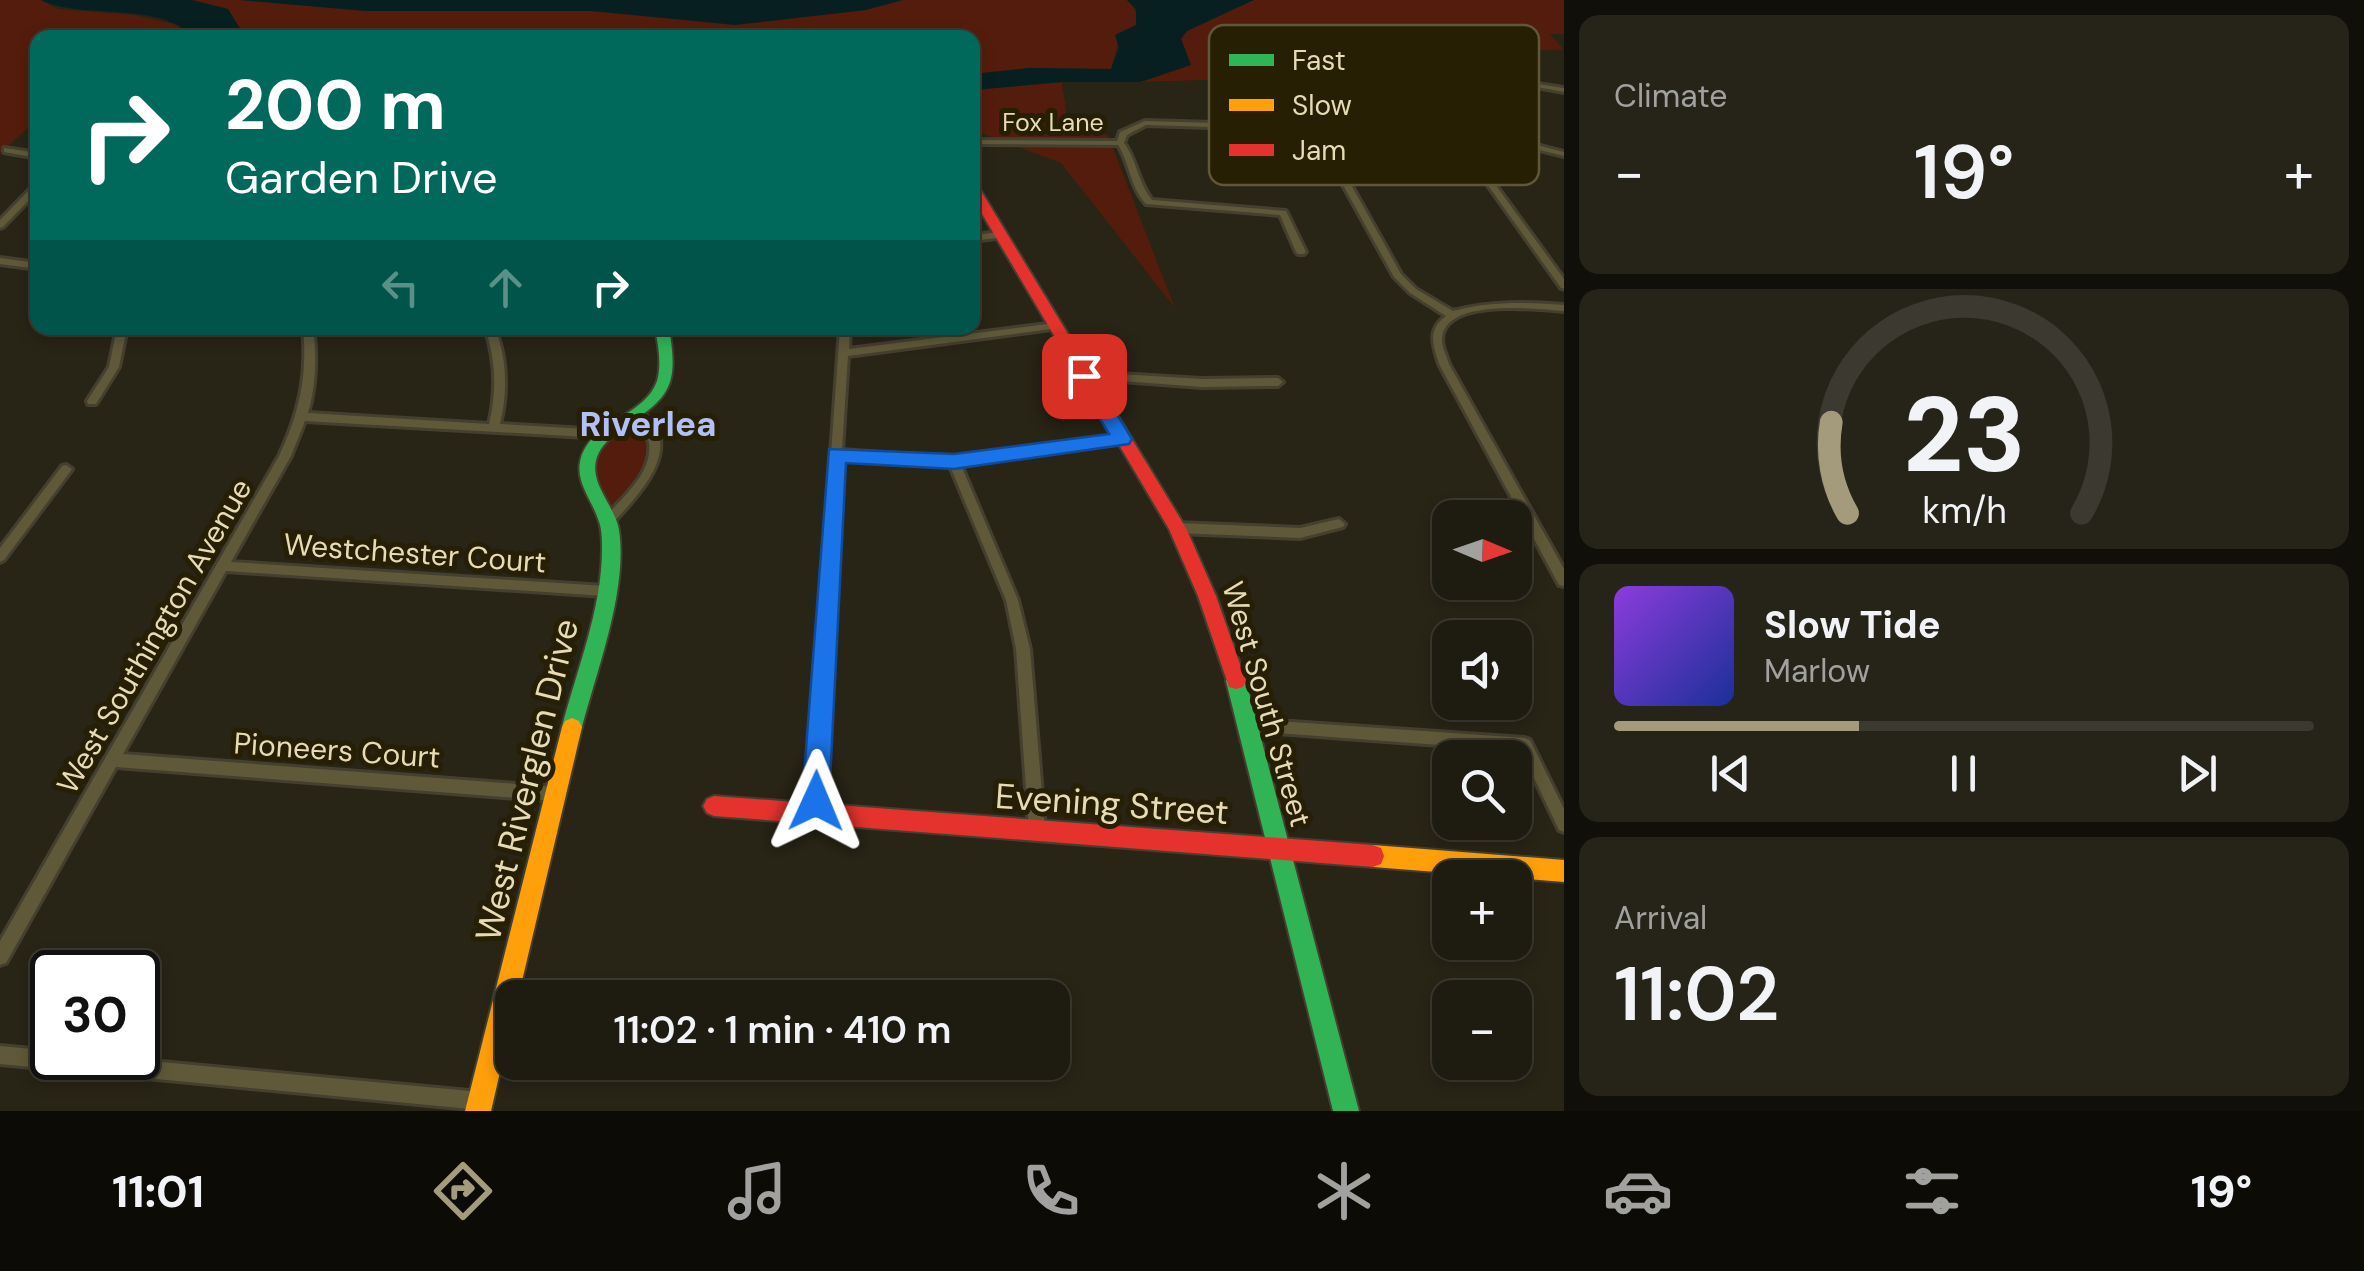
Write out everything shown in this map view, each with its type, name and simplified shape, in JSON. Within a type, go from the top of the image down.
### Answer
[{"type":"street","points":[[1539,87],[1564,90]]},
{"type":"street","name":"Fox Lane","points":[[980,142],[1120,143],[1123,134],[1145,123],[1209,125]]},
{"type":"street","points":[[1120,143],[1129,151],[1141,195],[1149,202],[1282,214],[1301,252]]},
{"type":"street","points":[[1539,148],[1564,154]]},
{"type":"street","points":[[7,150],[30,154]]},
{"type":"street","points":[[1348,185],[1396,275],[1412,291],[1452,315]]},
{"type":"street","points":[[1491,185],[1564,286]]},
{"type":"street","points":[[0,225],[30,194]]},
{"type":"street","name":"West South Street","points":[[980,200],[1176,528],[1223,630],[1346,1111]]},
{"type":"street","points":[[980,237],[1000,234]]},
{"type":"street","points":[[0,261],[30,265]]},
{"type":"street","points":[[1564,308],[1496,305],[1452,315],[1439,329],[1440,356],[1564,580]]},
{"type":"street","points":[[844,352],[1055,326]]},
{"type":"street","points":[[92,401],[114,367],[121,335]]},
{"type":"street","name":"West Southington Avenue","points":[[0,957],[303,417],[312,373],[309,335]]},
{"type":"street","points":[[493,335],[500,354],[499,408],[493,428]]},
{"type":"street","points":[[303,417],[603,434],[638,414],[662,382],[669,359],[664,335]]},
{"type":"street","points":[[821,814],[814,788],[845,335]]},
{"type":"street","points":[[1084,376],[1278,382]]},
{"type":"street","points":[[608,521],[655,463],[657,442],[638,414]]},
{"type":"street","name":"West Riverglen Drive","points":[[480,1106],[604,591],[608,521],[586,476],[589,456],[603,434]]},
{"type":"street","points":[[836,454],[954,462],[1122,439]]},
{"type":"street","points":[[954,462],[1012,600],[1020,633],[1037,830]]},
{"type":"street","points":[[0,556],[66,470]]},
{"type":"street","points":[[1176,528],[1300,533],[1339,524]]},
{"type":"street","name":"Westchester Court","points":[[222,566],[604,591]]},
{"type":"street","points":[[1249,725],[1525,745],[1564,826]]},
{"type":"street","name":"Pioneers Court","points":[[112,760],[557,794]]},
{"type":"street","name":"Evening Street","points":[[714,806],[1564,871]]},
{"type":"street","points":[[0,1056],[480,1106]]},
{"type":"shaded area","points":[[0,0],[41,0],[58,9],[134,15],[183,26],[186,30],[30,30],[30,126],[0,153]]},
{"type":"shaded area","points":[[192,0],[1127,0],[1137,17],[1136,25],[1121,32],[1111,69],[1029,68],[980,73],[980,30],[241,30],[228,9]]},
{"type":"shaded area","points":[[1251,0],[1564,0],[1564,34],[1550,34],[1564,50],[1539,50],[1539,25],[1209,25],[1209,80],[1140,82],[1190,65],[1181,39],[1187,31]]},
{"type":"shaded area","points":[[1062,82],[1069,132],[1108,135],[1175,308],[1061,163],[980,133],[980,89]]},
{"type":"shaded area","points":[[639,414],[648,424],[655,463],[608,521],[586,476],[603,434]]},
{"type":"water","points":[[41,0],[192,0],[228,9],[241,30],[183,30],[162,19],[142,15],[58,6]]},
{"type":"water","points":[[240,0],[903,0],[866,10],[735,25],[591,11],[365,11]]},
{"type":"water","points":[[1127,0],[1254,0],[1187,31],[1181,39],[1191,65],[1140,82],[1062,82],[980,89],[980,73],[1029,68],[1111,69],[1119,48],[1115,35],[1136,25],[1136,9]]},
{"type":"traffic: fast","points":[[572,727],[604,601],[611,551],[608,521],[588,477],[589,457],[611,429],[655,397],[664,381],[667,359],[663,335]]},
{"type":"traffic: fast","points":[[1236,681],[1346,1111]]},
{"type":"traffic: slow","points":[[478,1111],[572,727]]},
{"type":"traffic: slow","points":[[1373,856],[1564,871]]},
{"type":"traffic: jam","points":[[980,199],[1177,528],[1207,596],[1236,681]]},
{"type":"traffic: jam","points":[[714,806],[1373,856]]},
{"type":"district","name":"Riverlea","points":[[648,424]]},
{"type":"route","points":[[816,801],[836,454],[954,462],[1122,439],[1084,376]]}]
